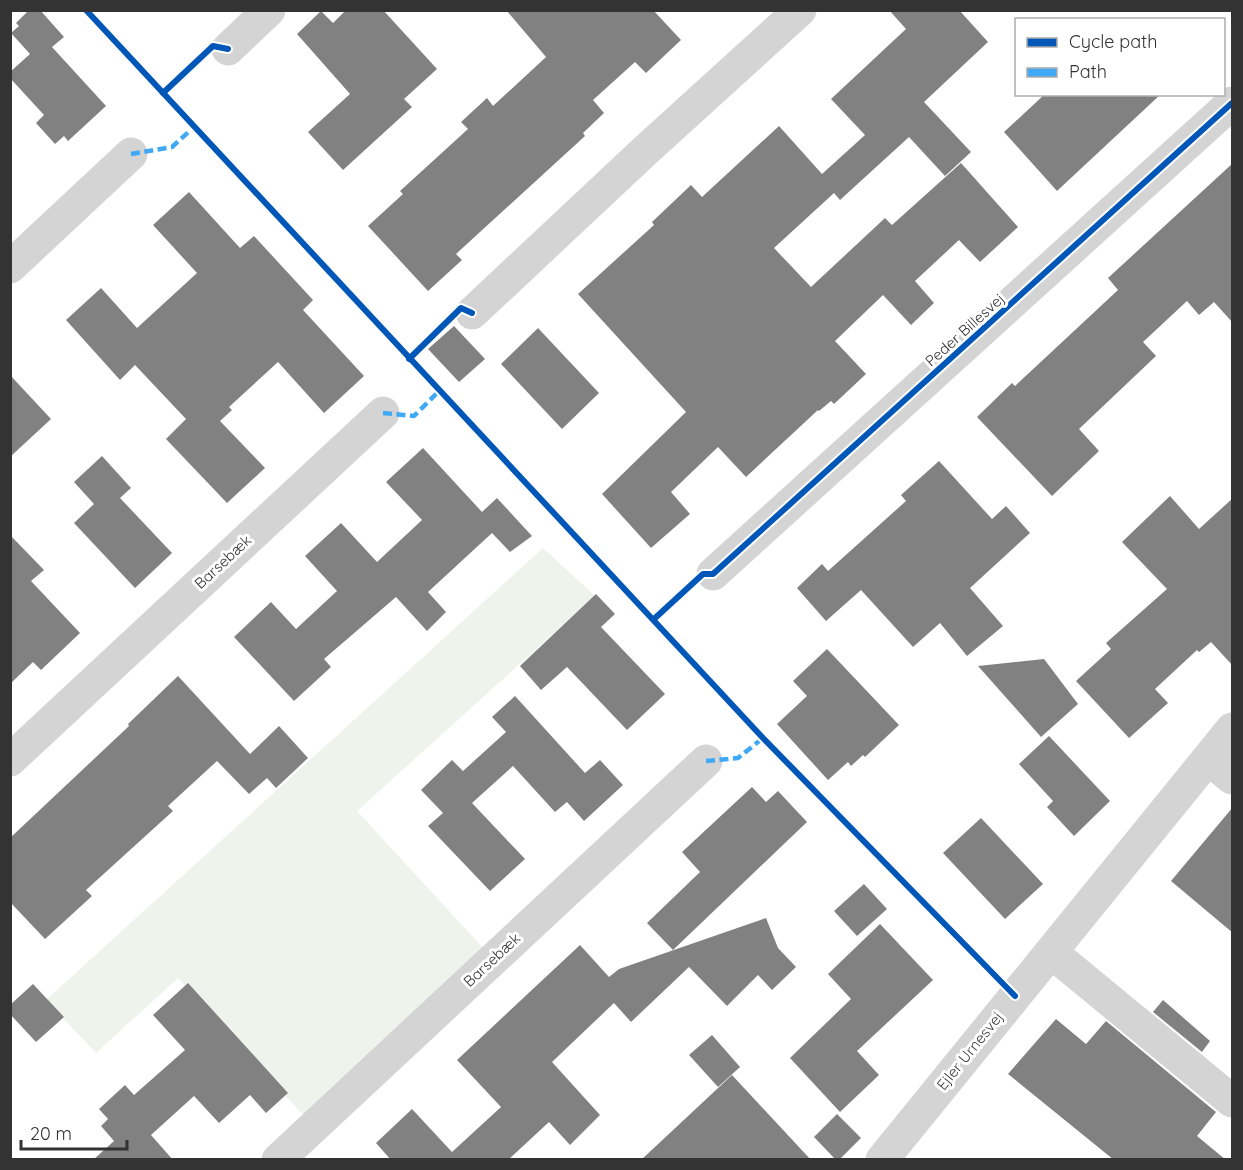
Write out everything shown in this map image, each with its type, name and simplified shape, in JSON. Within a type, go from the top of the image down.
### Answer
[{"type":"street","points":[[228,49],[269,10]]},
{"type":"street","points":[[472,313],[638,157],[800,10]]},
{"type":"street","name":"Peder Billesvej","points":[[713,574],[1233,103]]},
{"type":"street","points":[[10,267],[131,154]]},
{"type":"street","name":"Barsebæk","points":[[10,760],[383,413]]},
{"type":"street","name":"Ejler Urnesvej","points":[[892,1156],[1051,952],[1221,768],[1233,729]]},
{"type":"street","name":"Barsebæk","points":[[278,1160],[706,761]]},
{"type":"street","points":[[1051,952],[1233,1101]]},
{"type":"shaded area","points":[[543,548],[595,596],[357,811],[484,949],[303,1115],[178,978],[96,1053],[46,1000]]},
{"type":"building","points":[[29,10],[40,10],[64,37],[52,47],[106,106],[68,141],[64,136],[55,144],[36,123],[44,115],[10,78],[10,72],[30,54],[11,33],[19,26],[16,23]]},
{"type":"building","points":[[346,10],[383,10],[437,69],[404,99],[412,107],[343,170],[308,132],[350,94],[297,34],[321,11],[333,23]]},
{"type":"building","points":[[506,10],[653,10],[681,40],[646,73],[635,62],[593,100],[604,113],[583,133],[585,136],[456,254],[462,260],[428,291],[368,226],[403,194],[400,191],[468,129],[461,122],[487,98],[493,106],[546,57]]},
{"type":"building","points":[[889,10],[959,10],[988,42],[924,102],[971,152],[945,176],[909,137],[840,200],[834,193],[774,248],[811,287],[885,218],[892,225],[961,163],[1018,227],[980,262],[959,240],[915,281],[934,303],[911,325],[883,295],[835,341],[866,374],[834,404],[831,401],[818,410],[746,477],[718,447],[671,492],[690,514],[651,548],[602,494],[686,412],[578,294],[654,225],[652,222],[691,185],[702,197],[779,126],[822,174],[865,135],[831,99],[906,29]]},
{"type":"building","points":[[1043,96],[1159,96],[1057,191],[1004,132]]},
{"type":"building","points":[[1233,163],[1233,323],[1214,302],[1199,315],[1187,301],[1143,342],[1156,356],[1079,429],[1099,451],[1052,496],[977,417],[1012,383],[1015,386],[1118,290],[1108,278]]},
{"type":"building","points":[[189,192],[240,248],[254,236],[313,300],[303,310],[364,376],[324,413],[278,362],[229,407],[232,410],[220,421],[265,468],[227,503],[166,439],[186,419],[135,365],[120,380],[66,320],[101,288],[137,328],[197,273],[153,225]]},
{"type":"building","points":[[454,326],[485,359],[459,382],[428,349]]},
{"type":"building","points":[[538,328],[599,393],[562,429],[501,364]]},
{"type":"building","points":[[10,375],[51,419],[10,457]]},
{"type":"building","points":[[423,448],[482,512],[497,498],[532,536],[510,552],[492,533],[428,592],[446,612],[427,631],[396,597],[324,659],[331,667],[294,701],[234,637],[271,602],[296,629],[337,591],[305,556],[341,523],[377,562],[422,520],[386,482]]},
{"type":"building","points":[[102,456],[131,488],[120,498],[172,553],[135,588],[74,523],[94,504],[74,482]]},
{"type":"building","points":[[939,461],[992,519],[1006,506],[1030,533],[970,588],[1003,626],[967,656],[940,623],[913,647],[861,590],[826,621],[797,588],[822,564],[828,571],[906,501],[901,495]]},
{"type":"building","points":[[1170,496],[1199,529],[1233,498],[1233,666],[1211,642],[1199,652],[1197,650],[1155,689],[1168,703],[1129,738],[1076,681],[1111,649],[1106,643],[1167,589],[1122,542]]},
{"type":"building","points":[[10,535],[44,570],[31,581],[80,633],[41,670],[33,662],[10,684]]},
{"type":"building","points":[[596,594],[615,614],[601,627],[665,694],[627,730],[567,667],[541,690],[520,666]]},
{"type":"building","points":[[827,649],[899,725],[865,757],[863,755],[851,766],[848,762],[828,780],[777,724],[807,696],[793,681]]},
{"type":"building","points":[[1044,659],[1078,704],[1041,737],[978,666]]},
{"type":"building","points":[[178,676],[250,754],[279,726],[308,758],[276,788],[267,778],[249,794],[217,761],[168,806],[173,811],[86,890],[92,896],[45,939],[10,902],[10,838],[129,726],[128,724]]},
{"type":"building","points":[[515,696],[585,773],[600,760],[623,785],[584,821],[567,802],[555,812],[513,766],[472,803],[525,859],[490,891],[428,826],[443,813],[421,790],[452,760],[463,771],[506,732],[492,717]]},
{"type":"building","points":[[1049,736],[1110,801],[1074,836],[1047,807],[1053,801],[1019,764]]},
{"type":"building","points":[[752,787],[766,802],[778,791],[807,822],[673,950],[647,923],[700,872],[682,852]]},
{"type":"building","points":[[1233,807],[1233,933],[1171,881]]},
{"type":"building","points":[[981,818],[1043,884],[1005,919],[943,853]]},
{"type":"building","points":[[864,884],[887,909],[857,936],[834,911]]},
{"type":"building","points":[[766,918],[778,948],[796,967],[772,990],[758,975],[727,1006],[689,967],[631,1022],[614,1003],[552,1062],[600,1115],[570,1145],[549,1122],[508,1160],[391,1160],[376,1143],[412,1109],[452,1152],[501,1107],[457,1060],[580,945],[609,977],[619,969]]},
{"type":"building","points":[[880,924],[933,980],[857,1051],[879,1075],[840,1112],[790,1058],[851,999],[828,974]]},
{"type":"building","points":[[188,983],[288,1093],[266,1113],[250,1095],[219,1123],[194,1096],[151,1135],[173,1160],[93,1160],[114,1141],[101,1126],[108,1119],[99,1109],[125,1085],[134,1095],[185,1050],[153,1015]]},
{"type":"building","points":[[33,984],[64,1017],[36,1042],[10,1014],[10,1005]]},
{"type":"building","points":[[1163,1000],[1210,1041],[1202,1052],[1153,1012]]},
{"type":"building","points":[[1056,1019],[1086,1044],[1106,1021],[1216,1112],[1197,1136],[1226,1160],[1114,1160],[1008,1074]]},
{"type":"building","points":[[712,1035],[740,1067],[718,1087],[689,1055]]},
{"type":"building","points":[[732,1075],[811,1160],[641,1160]]},
{"type":"building","points":[[837,1114],[861,1138],[839,1160],[836,1160],[814,1137]]},
{"type":"marked path","points":[[131,154],[172,147],[194,127]]},
{"type":"marked path","points":[[383,413],[414,416],[439,391]]},
{"type":"marked path","points":[[706,761],[738,758],[763,738]]},
{"type":"cycle path","points":[[86,10],[763,738],[1015,996]]},
{"type":"cycle path","points":[[163,93],[213,46],[228,49]]},
{"type":"cycle path","points":[[654,619],[703,574],[713,574],[1232,103]]},
{"type":"cycle path","points":[[409,359],[461,308],[472,313]]}]
